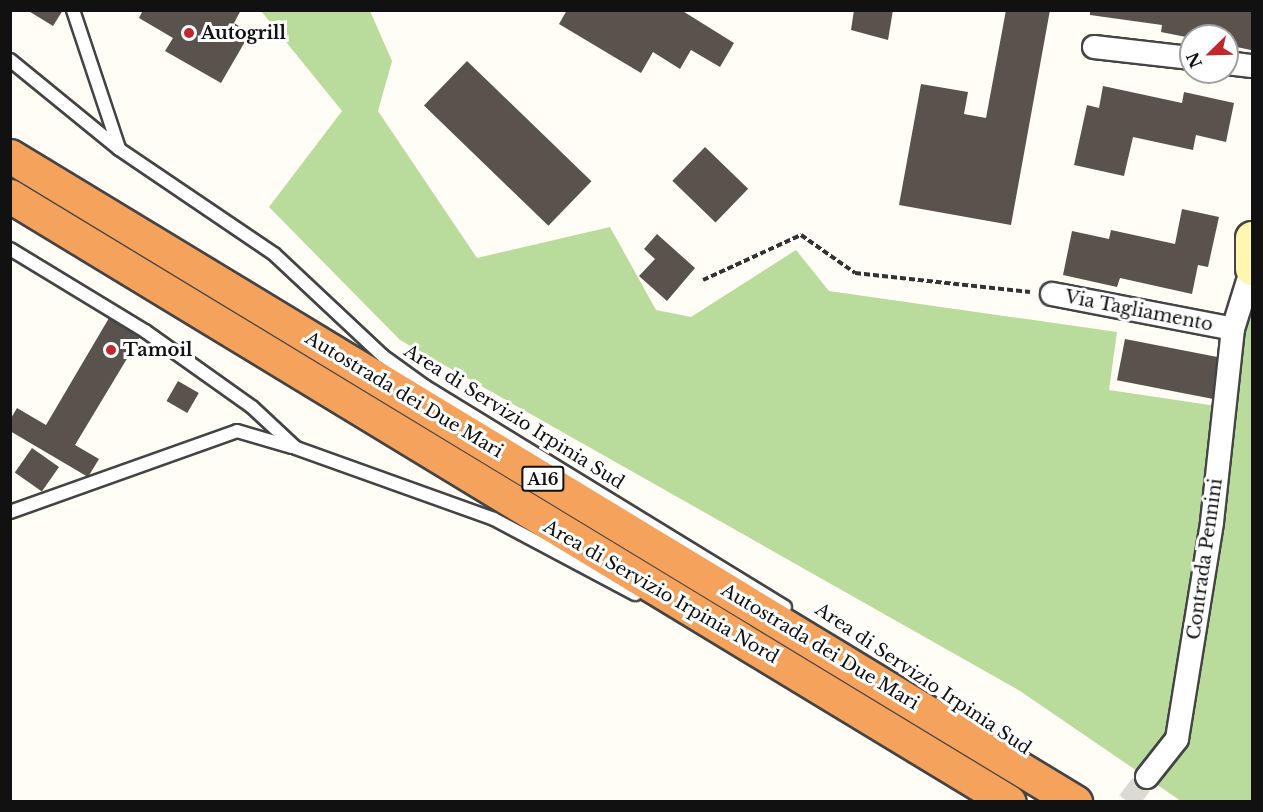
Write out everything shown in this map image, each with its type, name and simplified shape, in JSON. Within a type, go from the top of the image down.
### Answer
[{"type":"highway","name":"Autostrada dei Due Mari","points":[[10,156],[1065,795]]},
{"type":"highway","name":"Autostrada dei Due Mari","points":[[10,196],[1009,801]]},
{"type":"main road","name":"Via Tagliamento","points":[[1252,238],[1252,268]]},
{"type":"street","points":[[1094,46],[1179,57]]},
{"type":"street","name":"Via Tagliamento","points":[[1052,294],[1233,329],[1252,268]]},
{"type":"street","name":"Contrada Pennini","points":[[1147,777],[1177,739],[1212,522],[1233,329]]},
{"type":"lane","points":[[73,10],[119,149]]},
{"type":"lane","name":"Area di Servizio Irpinia Sud","points":[[10,60],[119,149],[274,254],[383,357],[426,387],[800,617]]},
{"type":"lane","name":"Area di Servizio Irpinia Nord","points":[[10,249],[144,331],[252,407],[296,448],[494,519],[646,601]]},
{"type":"lane","points":[[10,512],[237,431],[296,448]]},
{"type":"lane","name":"Area di Servizio Irpinia Sud","points":[[819,631],[1065,795]]},
{"type":"path","points":[[703,280],[801,235],[855,273],[1052,294]]},
{"type":"green space","points":[[261,11],[370,11],[392,61],[378,111],[477,258],[610,227],[656,310],[691,317],[796,250],[829,291],[1117,332],[1109,390],[1230,408],[1251,294],[1252,801],[1181,801],[1020,691],[400,340],[269,207],[342,111]]},
{"type":"building","points":[[27,10],[63,10],[53,26]]},
{"type":"building","points":[[143,10],[241,10],[234,23],[250,33],[221,83],[165,51],[173,38],[139,18]]},
{"type":"building","points":[[567,10],[681,10],[734,43],[720,67],[691,50],[680,69],[653,52],[641,73],[559,24]]},
{"type":"building","points":[[854,10],[893,10],[888,40],[851,30]]},
{"type":"building","points":[[1006,10],[1050,10],[1011,225],[899,205],[921,84],[968,92],[964,114],[986,118]]},
{"type":"building","points":[[1090,10],[1252,10],[1251,50],[1239,48],[1239,24],[1179,24],[1179,36],[1161,32],[1162,25],[1090,15]]},
{"type":"building","points":[[467,61],[591,181],[548,226],[424,106]]},
{"type":"building","points":[[1103,86],[1182,103],[1184,92],[1234,103],[1226,142],[1196,135],[1193,150],[1133,137],[1124,176],[1074,165],[1087,105],[1099,108]]},
{"type":"building","points":[[705,147],[748,189],[716,222],[672,181]]},
{"type":"building","points":[[1182,209],[1219,217],[1208,267],[1198,265],[1192,294],[1120,278],[1117,287],[1063,275],[1072,231],[1109,239],[1111,230],[1175,244]]},
{"type":"building","points":[[657,234],[695,268],[667,301],[639,276],[655,259],[644,249]]},
{"type":"building","points":[[109,318],[140,337],[75,445],[99,459],[88,477],[10,431],[10,420],[17,408],[46,425]]},
{"type":"building","points":[[1125,339],[1221,358],[1213,399],[1117,380]]},
{"type":"building","points":[[178,381],[199,393],[187,413],[166,401]]},
{"type":"building","points":[[32,448],[59,467],[42,492],[15,473]]},
{"type":"tunnel","points":[[1128,802],[1147,777]]},
{"type":"place","name":"Autogrill","points":[[189,33]]},
{"type":"place","name":"Tamoil","points":[[111,350]]}]
